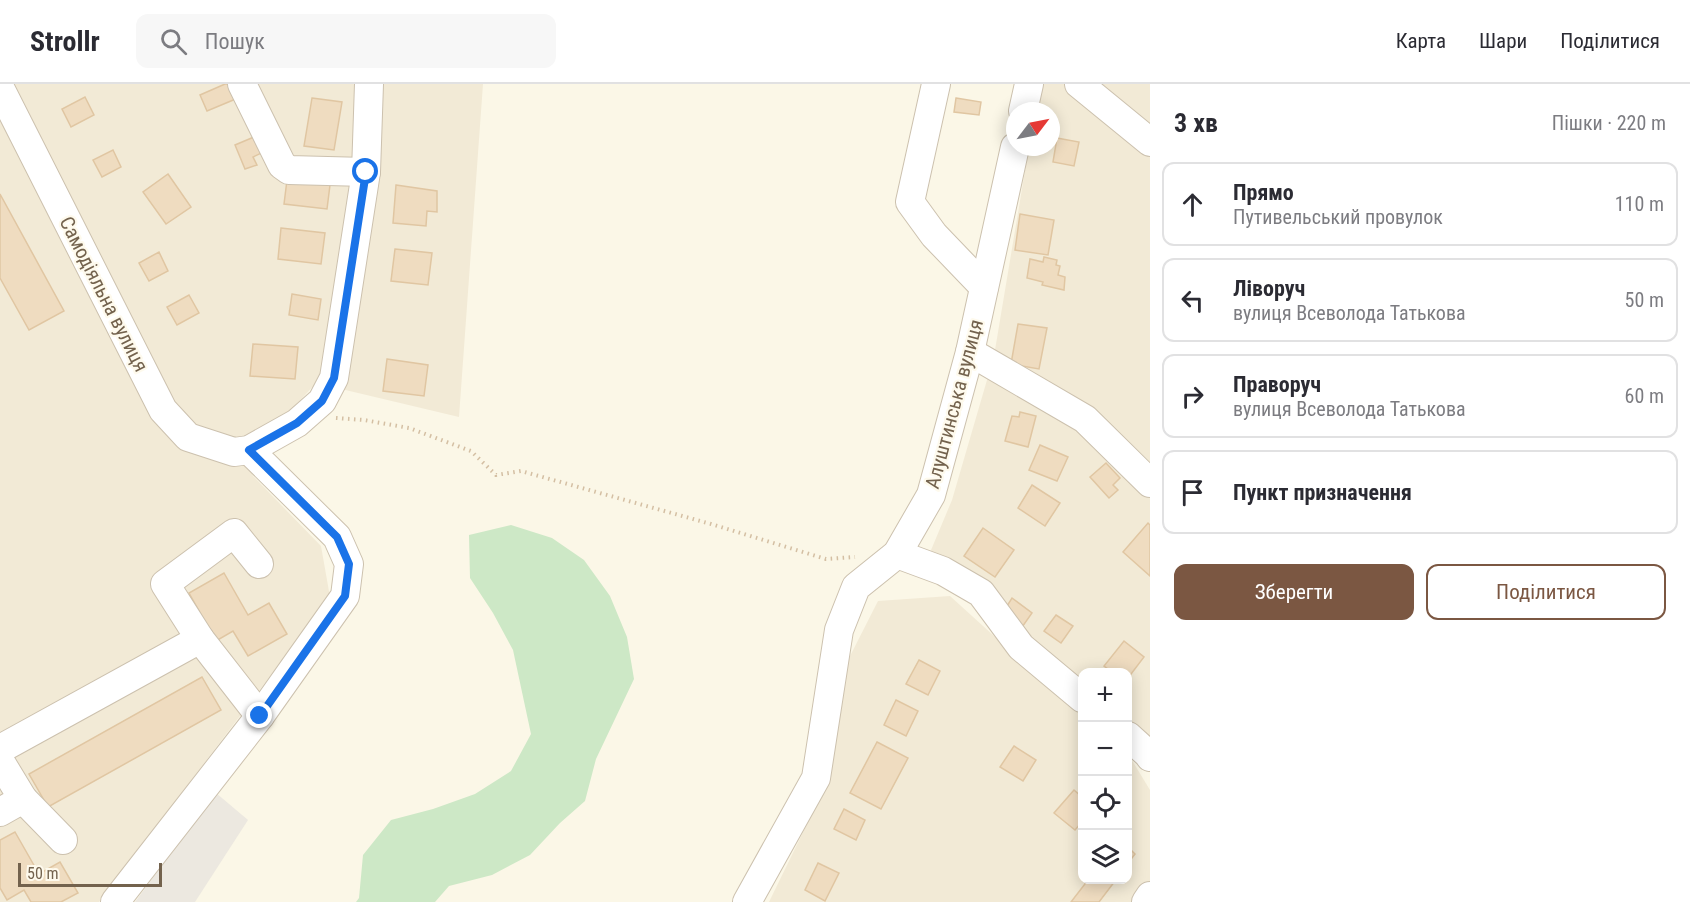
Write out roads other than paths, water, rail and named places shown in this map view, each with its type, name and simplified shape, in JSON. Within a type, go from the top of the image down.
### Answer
[{"type":"street","points":[[242,84],[282,165],[289,170],[366,172]]},
{"type":"street","points":[[115,902],[260,716],[345,596],[349,564],[337,537],[249,450],[297,423],[322,401],[334,378],[366,172],[369,84]]},
{"type":"street","points":[[936,84],[910,202],[934,235],[984,287]]},
{"type":"street","points":[[1025,102],[1029,84]]},
{"type":"street","points":[[1080,84],[1150,142]]},
{"type":"street","name":"Самодіяльна вулиця","points":[[0,87],[163,410],[188,437],[234,452],[249,450]]},
{"type":"street","name":"Алуштинська вулиця","points":[[747,902],[816,778],[839,630],[856,587],[897,554],[931,495],[970,352],[1013,156]]},
{"type":"street","points":[[970,352],[1085,420],[1150,483]]},
{"type":"street","points":[[259,564],[234,533],[165,584],[200,639],[260,716]]},
{"type":"street","points":[[897,554],[943,571],[981,593],[1021,647],[1078,694]]},
{"type":"street","points":[[0,751],[200,639]]},
{"type":"street","points":[[0,761],[11,806],[63,840]]},
{"type":"street","points":[[1146,902],[1150,896]]}]
